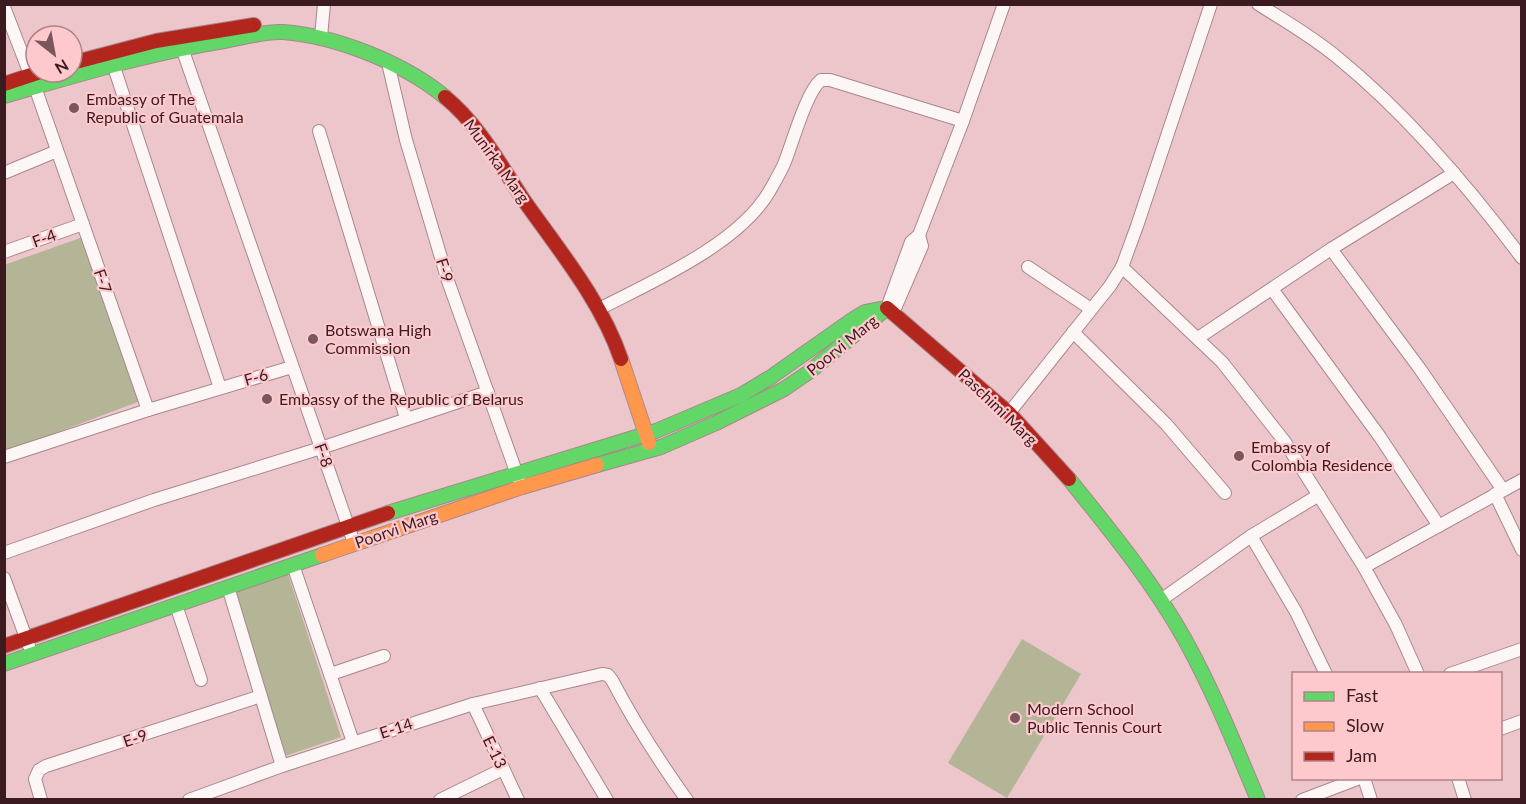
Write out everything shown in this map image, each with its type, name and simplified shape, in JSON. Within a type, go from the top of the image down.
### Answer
[{"type":"main road","name":"Munirka Marg","points":[[84,60],[156,41],[222,29],[283,24],[322,32],[384,53],[440,85],[465,106],[496,142],[605,306],[631,362],[656,448]]},
{"type":"main road","name":"Munirka Marg","points":[[84,69],[182,48],[280,32],[322,32],[367,52],[432,86],[449,100],[485,140],[603,318],[652,433]]},
{"type":"main road","name":"Munirka Marg","points":[[4,84],[24,80]]},
{"type":"main road","name":"Munirka Marg","points":[[4,96],[25,84]]},
{"type":"main road","name":"Poorvi Marg","points":[[4,646],[349,525],[517,472],[652,433],[741,395],[866,312],[890,310]]},
{"type":"main road","name":"Poorvi Marg","points":[[4,664],[522,487],[656,448],[716,423],[784,389],[890,310]]},
{"type":"main road","name":"Paschimi Marg","points":[[890,310],[1009,413],[1062,470],[1109,529],[1161,600],[1184,638],[1215,697],[1258,800]]},
{"type":"street","points":[[322,32],[324,4]]},
{"type":"street","points":[[890,310],[922,246],[919,235],[963,122],[1004,4]]},
{"type":"street","points":[[1009,413],[1122,267],[1211,4]]},
{"type":"street","points":[[1258,4],[1310,36],[1339,58],[1408,122],[1487,211],[1521,258]]},
{"type":"street","name":"F-7","points":[[4,7],[24,53]]},
{"type":"street","name":"F-8","points":[[182,48],[354,543]]},
{"type":"street","name":"F-9","points":[[388,63],[397,108],[457,309],[522,487]]},
{"type":"street","points":[[113,64],[220,388]]},
{"type":"street","points":[[605,306],[701,254],[748,218],[767,195],[783,166],[812,91],[821,80],[963,122]]},
{"type":"street","name":"F-7","points":[[37,84],[57,151],[148,410]]},
{"type":"street","points":[[319,131],[406,418]]},
{"type":"street","points":[[4,173],[57,151]]},
{"type":"street","points":[[1198,338],[1331,249],[1454,173]]},
{"type":"street","name":"F-4","points":[[4,252],[83,224]]},
{"type":"street","points":[[1331,249],[1420,369],[1499,492],[1521,550]]},
{"type":"street","points":[[1028,267],[1091,309]]},
{"type":"street","points":[[1122,267],[1222,362],[1244,387],[1285,442],[1364,567],[1396,625],[1417,672]]},
{"type":"street","points":[[1272,289],[1380,437],[1439,526]]},
{"type":"street","points":[[1072,332],[1122,378],[1166,424],[1225,493]]},
{"type":"street","name":"F-6","points":[[4,457],[148,410],[292,367]]},
{"type":"street","points":[[4,554],[154,500],[321,448],[488,392]]},
{"type":"street","points":[[1364,567],[1521,480]]},
{"type":"street","points":[[1161,600],[1251,536],[1319,495]]},
{"type":"street","points":[[1251,536],[1291,603],[1325,672]]},
{"type":"street","points":[[293,565],[353,742]]},
{"type":"street","points":[[4,578],[32,656]]},
{"type":"street","points":[[228,587],[282,766]]},
{"type":"street","points":[[176,605],[201,680]]},
{"type":"street","points":[[1456,672],[1521,649]]},
{"type":"street","points":[[331,674],[384,656]]},
{"type":"street","name":"E-14","points":[[193,799],[282,766],[473,704],[602,674],[608,675],[648,744],[687,800]]},
{"type":"street","points":[[540,688],[607,800]]},
{"type":"street","name":"E-9","points":[[41,800],[35,779],[39,770],[45,766],[261,696]]},
{"type":"street","name":"E-13","points":[[473,704],[518,800]]},
{"type":"street","points":[[1502,728],[1521,721]]},
{"type":"street","points":[[440,800],[503,769]]},
{"type":"street","points":[[1302,800],[1357,780]]},
{"type":"street","points":[[1363,780],[1371,800]]},
{"type":"street","points":[[1459,780],[1465,800]]},
{"type":"green space","points":[[83,237],[143,400],[5,452],[4,265]]},
{"type":"green space","points":[[288,574],[341,737],[282,757],[234,592]]},
{"type":"green space","name":"Modern School Public Tennis Court","points":[[1022,639],[1081,674],[1007,798],[948,763]]},
{"type":"traffic: fast","points":[[4,96],[141,58],[261,34],[283,32],[325,39],[368,53],[410,73],[445,97]]},
{"type":"traffic: fast","points":[[597,465],[661,447],[784,389],[809,372],[887,308]]},
{"type":"traffic: fast","points":[[388,513],[656,431],[741,395],[771,377],[852,320],[865,312],[880,309]]},
{"type":"traffic: fast","points":[[1069,479],[1115,537],[1172,617],[1214,698],[1258,800]]},
{"type":"traffic: fast","points":[[4,664],[322,555]]},
{"type":"traffic: slow","points":[[621,359],[649,443]]},
{"type":"traffic: slow","points":[[322,555],[522,487],[597,465]]},
{"type":"traffic: jam","points":[[84,60],[156,41],[254,25]]},
{"type":"traffic: jam","points":[[4,84],[24,77]]},
{"type":"traffic: jam","points":[[445,97],[478,132],[578,276],[602,316],[621,359]]},
{"type":"traffic: jam","points":[[887,308],[1009,413],[1069,479]]},
{"type":"traffic: jam","points":[[4,646],[388,513]]},
{"type":"place","name":"Embassy of The Republic of Guatemala","points":[[74,108]]},
{"type":"place","name":"Botswana High Commission","points":[[313,339]]},
{"type":"place","name":"Embassy of the Republic of Belarus","points":[[267,399]]},
{"type":"place","name":"Embassy of Colombia Residence","points":[[1239,456]]},
{"type":"place","name":"Modern School Public Tennis Court","points":[[1015,718]]}]
